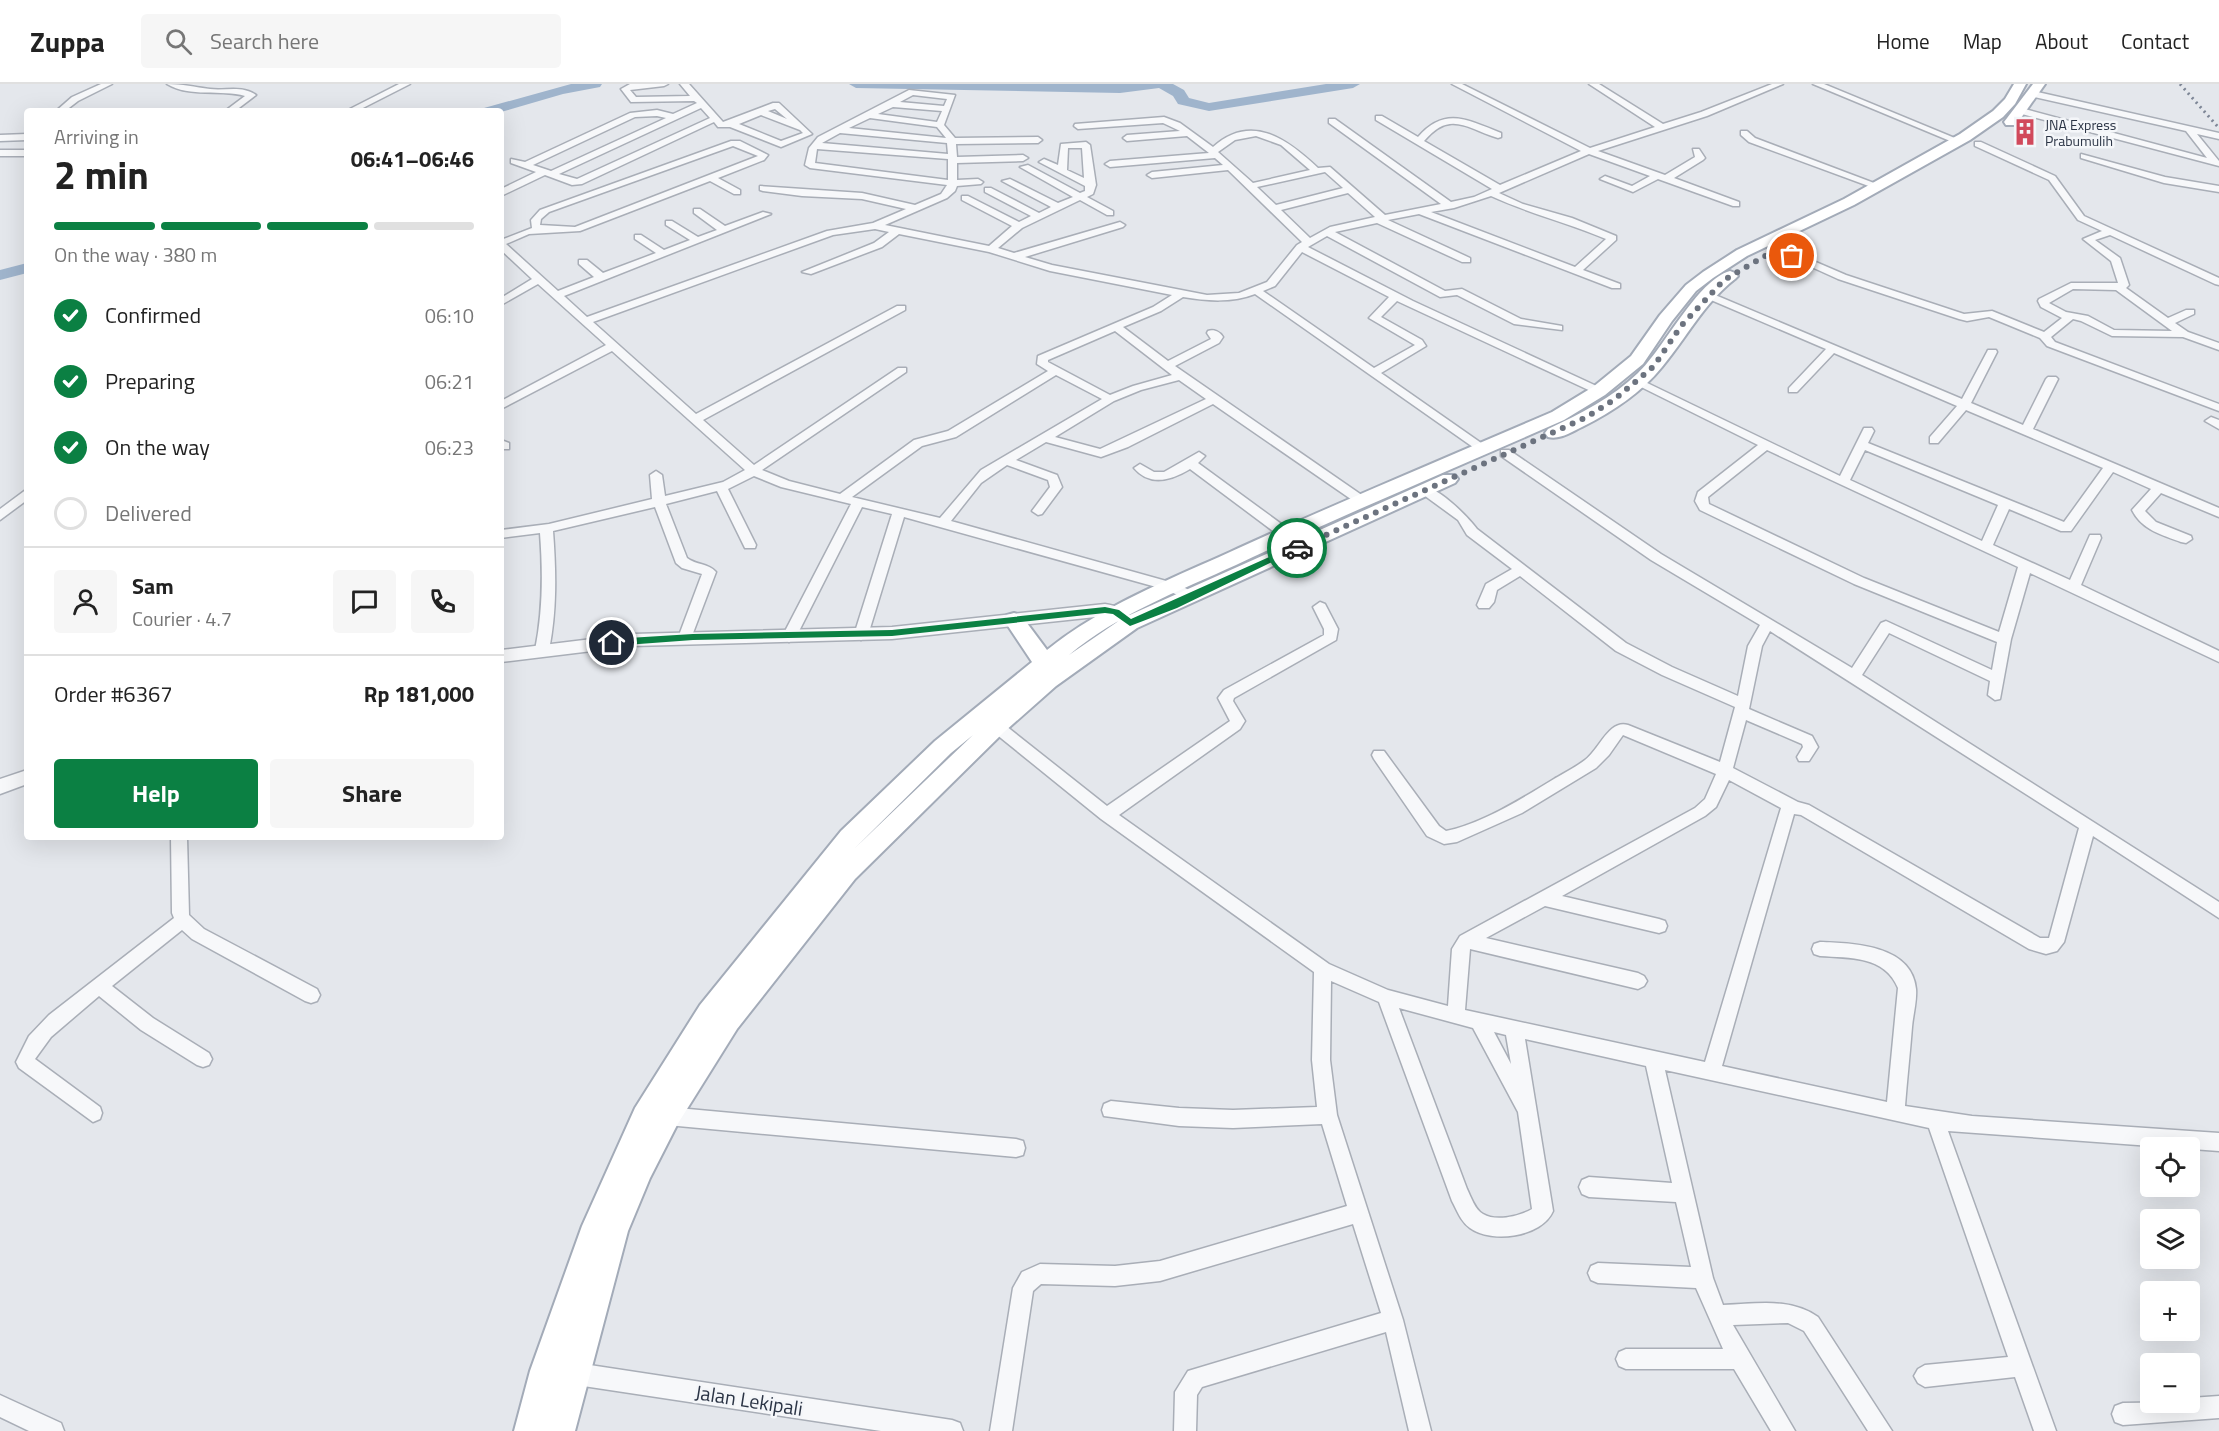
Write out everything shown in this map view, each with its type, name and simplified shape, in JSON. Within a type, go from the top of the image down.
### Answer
[{"type":"main road","points":[[559,1431],[559,1372],[592,1236],[645,1117],[709,1013],[746,964],[849,838],[943,747],[1123,617],[1172,587],[1282,542],[1425,490],[1587,417],[1637,382],[1654,366],[1681,326],[1708,295],[1742,267],[1868,207],[1947,153],[2030,87]]},
{"type":"main road","points":[[1123,617],[1192,597],[1282,542],[1362,501],[1558,416],[1599,391],[1637,360],[1678,303],[1708,274],[1756,246],[1850,202],[1878,186],[1947,153],[1978,144],[2000,130],[2021,111],[2030,87]]},
{"type":"main road","points":[[1014,620],[1050,670]]},
{"type":"main road","points":[[531,1431],[559,1372],[613,1231],[640,1168],[667,1116],[728,1020],[846,872],[1050,670]]},
{"type":"street","points":[[64,108],[75,99],[108,84]]},
{"type":"street","points":[[171,84],[196,86],[215,93],[238,91],[252,96],[234,108]]},
{"type":"street","points":[[385,84],[393,92]]},
{"type":"street","points":[[357,108],[406,84]]},
{"type":"street","points":[[664,84],[632,86],[625,89],[634,100],[699,101]]},
{"type":"street","points":[[684,84],[721,125],[732,124],[759,111],[803,128],[808,134],[781,144],[732,124]]},
{"type":"street","points":[[1456,84],[1589,151],[1736,204]]},
{"type":"street","points":[[1593,84],[1662,127]]},
{"type":"street","points":[[585,321],[830,233],[875,226],[991,249],[1050,268],[1181,294],[1220,298],[1257,291],[1279,277],[1305,244],[1327,232],[1350,224],[1451,206],[1496,192],[1589,151],[1704,114],[1779,84]]},
{"type":"street","points":[[1817,84],[1947,153]]},
{"type":"street","points":[[2030,87],[2219,136]]},
{"type":"street","points":[[940,125],[952,97],[912,92],[893,104],[822,138],[815,145],[810,163],[812,166],[953,183],[978,182]]},
{"type":"street","points":[[648,113],[657,100]]},
{"type":"street","points":[[504,192],[674,117],[699,101]]},
{"type":"street","points":[[893,104],[947,109]]},
{"type":"street","points":[[2021,111],[2218,165]]},
{"type":"street","points":[[526,165],[633,115],[648,113],[674,117]]},
{"type":"street","points":[[869,115],[940,125],[952,141],[953,158],[953,183],[949,193],[875,226]]},
{"type":"street","points":[[1379,118],[1520,206],[1569,220],[1613,238],[1576,271]]},
{"type":"street","points":[[514,161],[547,174],[579,182],[714,119]]},
{"type":"street","points":[[1078,126],[1169,120],[1177,123],[1230,167],[1305,244],[1396,296],[1599,391]]},
{"type":"street","points":[[1332,121],[1451,206]]},
{"type":"street","points":[[1419,141],[1436,124],[1444,121],[1460,122],[1498,135]]},
{"type":"street","points":[[2189,129],[2218,165]]},
{"type":"street","points":[[839,130],[952,141],[1038,140]]},
{"type":"street","points":[[1110,164],[1215,154],[1228,139],[1263,132],[1285,144],[1315,170]]},
{"type":"street","points":[[596,133],[620,142],[640,154]]},
{"type":"street","points":[[1127,138],[1189,133]]},
{"type":"street","points":[[1744,133],[1752,140],[1878,186]]},
{"type":"street","points":[[0,138],[24,136]]},
{"type":"street","points":[[2205,149],[2219,141]]},
{"type":"street","points":[[504,243],[530,231],[554,232],[576,229],[760,159],[763,155],[737,143],[731,144],[546,210],[537,215],[530,231]]},
{"type":"street","points":[[1978,144],[2052,178],[2077,215],[2219,282]]},
{"type":"street","points":[[815,145],[1024,163],[1080,198],[1110,213]]},
{"type":"street","points":[[991,249],[1019,226],[1090,192],[1086,146],[1064,146],[1062,171]]},
{"type":"street","points":[[1605,179],[1633,189],[1700,158],[1696,151]]},
{"type":"street","points":[[0,153],[24,153]]},
{"type":"street","points":[[2084,156],[2164,180],[2219,189]]},
{"type":"street","points":[[1044,162],[1091,184]]},
{"type":"street","points":[[1152,175],[1230,167]]},
{"type":"street","points":[[1250,186],[1315,170],[1330,170],[1352,189],[1380,219],[1466,260]]},
{"type":"street","points":[[711,177],[737,192]]},
{"type":"street","points":[[1007,181],[1059,208]]},
{"type":"street","points":[[763,188],[802,193],[862,196],[915,208]]},
{"type":"street","points":[[1272,209],[1352,189]]},
{"type":"street","points":[[988,190],[1040,217]]},
{"type":"street","points":[[965,198],[1019,226]]},
{"type":"street","points":[[697,211],[724,230]]},
{"type":"street","points":[[1422,212],[1616,286]]},
{"type":"street","points":[[556,295],[766,214]]},
{"type":"street","points":[[669,223],[698,241]]},
{"type":"street","points":[[1016,256],[1120,225]]},
{"type":"street","points":[[807,272],[878,244],[898,230]]},
{"type":"street","points":[[1327,232],[1444,295],[1458,291],[1518,322],[1558,328]]},
{"type":"street","points":[[2109,232],[2088,239],[2118,262],[2124,285],[2118,287],[2071,286],[2043,301],[2045,305],[2066,315],[2084,318],[2112,333],[2184,334]]},
{"type":"street","points":[[638,237],[664,254]]},
{"type":"street","points":[[504,247],[753,471],[785,484],[943,523],[1172,587],[1192,597]]},
{"type":"street","points":[[1777,249],[1842,277],[1963,317],[1970,318],[1988,313],[2045,336],[2051,344],[2219,408]]},
{"type":"street","points":[[584,262],[602,278]]},
{"type":"street","points":[[504,300],[538,279]]},
{"type":"street","points":[[2118,287],[2184,334],[2219,347]]},
{"type":"street","points":[[1257,291],[1480,448]]},
{"type":"street","points":[[1110,399],[1043,364],[1042,358],[1157,309],[1181,294]]},
{"type":"street","points":[[1708,295],[2219,513]]},
{"type":"street","points":[[1373,373],[1421,346],[1418,342],[1374,318],[1396,296]]},
{"type":"street","points":[[695,418],[901,308]]},
{"type":"street","points":[[2168,322],[2190,312]]},
{"type":"street","points":[[2045,336],[2069,320],[2066,315]]},
{"type":"street","points":[[1115,326],[1181,376],[1362,501]]},
{"type":"street","points":[[1167,366],[1215,341],[1218,337],[1212,333]]},
{"type":"street","points":[[504,404],[613,346]]},
{"type":"street","points":[[1793,390],[1833,348]]},
{"type":"street","points":[[1934,440],[1965,404],[1992,352]]},
{"type":"street","points":[[504,534],[546,528],[722,487],[753,471],[902,370]]},
{"type":"street","points":[[841,499],[918,443],[952,434],[1055,371]]},
{"type":"street","points":[[943,523],[981,476],[1110,399],[1137,388],[1181,376]]},
{"type":"street","points":[[2026,431],[2052,379]]},
{"type":"street","points":[[1637,382],[1843,482],[2073,587],[2219,657]]},
{"type":"street","points":[[1045,438],[1101,453],[1214,399]]},
{"type":"street","points":[[1843,482],[1868,431]]},
{"type":"street","points":[[1767,444],[1702,495],[1701,501],[1704,507],[1858,581],[2004,639]]},
{"type":"street","points":[[1861,444],[2068,528],[2110,467]]},
{"type":"street","points":[[1506,453],[1647,552],[1854,676],[2219,911]]},
{"type":"street","points":[[1140,468],[1152,476],[1159,476],[1195,460],[1282,542]]},
{"type":"street","points":[[1006,461],[1053,478],[1056,482],[1056,487],[1038,511]]},
{"type":"street","points":[[656,475],[659,502],[684,564],[709,572],[685,638]]},
{"type":"street","points":[[722,487],[750,545]]},
{"type":"street","points":[[2159,488],[2138,510],[2139,513],[2146,522],[2186,539]]},
{"type":"street","points":[[1425,490],[1462,517],[1472,531],[1621,647],[1807,740],[1811,747],[1804,757]]},
{"type":"street","points":[[0,516],[24,496]]},
{"type":"street","points":[[789,637],[858,503]]},
{"type":"street","points":[[1986,547],[2005,504]]},
{"type":"street","points":[[861,635],[899,512]]},
{"type":"street","points":[[542,650],[548,628],[550,577],[546,528]]},
{"type":"street","points":[[2073,587],[2095,538]]},
{"type":"street","points":[[1995,695],[2004,639],[2025,566]]},
{"type":"street","points":[[1484,604],[1487,602],[1491,587],[1521,570]]},
{"type":"street","points":[[1107,815],[1235,725],[1238,715],[1226,704],[1225,699],[1229,694],[1331,637],[1332,633],[1320,607]]},
{"type":"street","points":[[504,656],[542,650],[685,638],[861,635],[939,629],[1075,612],[1123,617]]},
{"type":"street","points":[[1456,1016],[1460,949],[1466,941],[1707,807],[1716,796],[1742,708],[1755,646],[1767,624]]},
{"type":"street","points":[[1854,676],[1886,626],[1997,678]]},
{"type":"street","points":[[996,726],[1107,815],[1323,969],[1386,997],[1514,1029],[1935,1120],[1972,1125],[2219,1142]]},
{"type":"street","points":[[1379,755],[1433,831],[1444,838],[1517,809],[1591,765],[1618,730],[1623,729],[1725,771],[1795,808],[1804,809],[2035,945],[2044,948],[2051,947],[2056,942],[2088,825]]},
{"type":"street","points":[[0,787],[24,778]]},
{"type":"street","points":[[1711,1071],[1785,816],[1788,810],[1795,808]]},
{"type":"street","points":[[179,840],[180,913],[183,920],[198,934],[311,995]]},
{"type":"street","points":[[1541,898],[1659,926]]},
{"type":"street","points":[[93,1113],[25,1062],[26,1054],[35,1041],[99,986],[183,920]]},
{"type":"street","points":[[1466,941],[1638,981]]},
{"type":"street","points":[[1820,950],[1862,952],[1881,956],[1896,967],[1904,979],[1907,988],[1895,1112]]},
{"type":"street","points":[[1323,969],[1320,1059],[1328,1115],[1393,1320],[1420,1431]]},
{"type":"street","points":[[99,986],[147,1024],[203,1059]]},
{"type":"street","points":[[1386,997],[1467,1211],[1478,1223],[1500,1226],[1531,1222],[1539,1218],[1543,1211],[1514,1029]]},
{"type":"street","points":[[1479,1021],[1528,1118]]},
{"type":"street","points":[[1653,1059],[1702,1278],[1738,1359],[1784,1431]]},
{"type":"street","points":[[1111,1110],[1179,1117],[1233,1119],[1328,1115]]},
{"type":"street","points":[[667,1116],[1016,1148]]},
{"type":"street","points":[[1935,1120],[2045,1431]]},
{"type":"street","points":[[1589,1187],[1683,1193]]},
{"type":"street","points":[[1001,1431],[1023,1288],[1029,1279],[1040,1274],[1115,1276],[1160,1271],[1358,1214]]},
{"type":"street","points":[[1598,1273],[1702,1278]]},
{"type":"street","points":[[1717,1315],[1788,1313],[1800,1316],[1811,1324],[1881,1431]]},
{"type":"street","points":[[1185,1431],[1186,1392],[1195,1378],[1393,1320]]},
{"type":"street","points":[[1626,1359],[1738,1359]]},
{"type":"street","points":[[1925,1376],[2021,1366]]},
{"type":"street","name":"Jalan Lekipali","points":[[559,1372],[952,1431]]},
{"type":"street","points":[[0,1406],[53,1431]]},
{"type":"street","points":[[2123,1414],[2219,1407]]},
{"type":"waterway","points":[[499,108],[561,90],[595,84]]},
{"type":"waterway","points":[[856,84],[1120,89],[1157,84]]},
{"type":"waterway","points":[[1162,84],[1179,93],[1183,101],[1209,107],[1353,84]]},
{"type":"waterway","points":[[0,275],[24,269]]},
{"type":"railway","points":[[2180,84],[2219,128]]},
{"type":"way so far","points":[[1297,548],[1506,453],[1556,433],[1587,417],[1615,399],[1654,366],[1669,347],[1681,326],[1724,280],[1742,267],[1777,249],[1792,256]]},
{"type":"place","name":"JNA Express Prabumulih","points":[[2025,132]]},
{"type":"route","points":[[612,643],[693,637],[789,637],[892,633],[974,626],[1105,610],[1116,612],[1130,623],[1297,548]]}]
